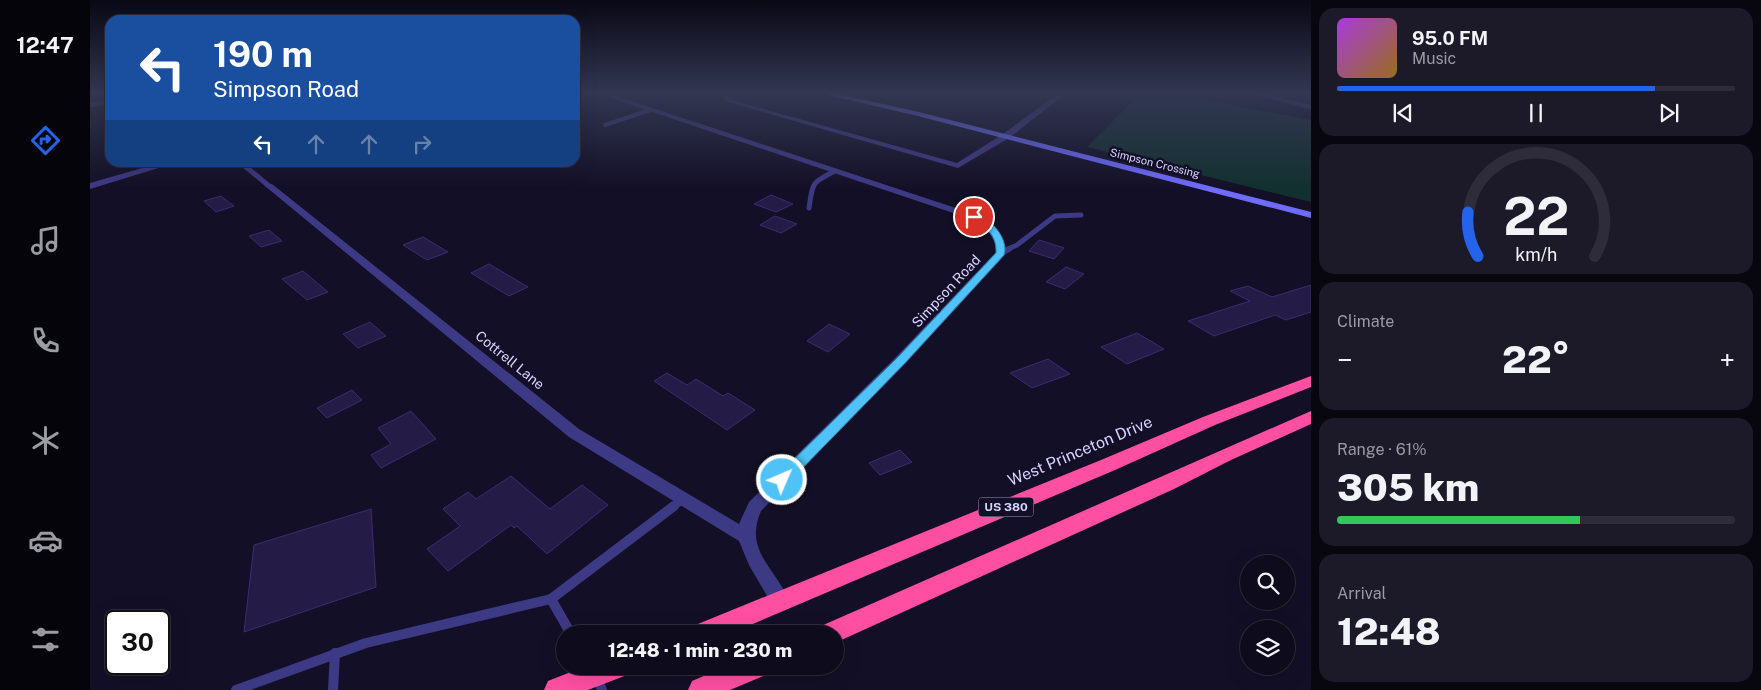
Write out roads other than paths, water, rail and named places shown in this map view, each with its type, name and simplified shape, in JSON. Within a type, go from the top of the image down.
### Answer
[{"type":"highway","name":"West Princeton Drive","points":[[722,625],[1108,465],[1168,437],[1311,381]]},
{"type":"highway","points":[[844,627],[1167,484],[1311,417]]},
{"type":"highway","points":[[557,690],[602,675]]},
{"type":"highway","points":[[702,690],[736,675]]},
{"type":"street","name":"Simpson Road","points":[[693,124],[974,217],[993,229],[1001,242],[1001,253],[901,360],[755,507],[747,526],[746,537]]},
{"type":"street","points":[[811,124],[958,166],[1022,124]]},
{"type":"street","name":"Simpson Crossing","points":[[965,124],[1009,134],[1311,215]]},
{"type":"street","points":[[974,124],[1311,207]]},
{"type":"street","points":[[90,186],[156,167]]},
{"type":"street","name":"Cottrell Lane","points":[[269,186],[568,428],[746,537]]},
{"type":"street","points":[[746,537],[780,600]]},
{"type":"lane","points":[[246,167],[269,186]]},
{"type":"lane","points":[[809,208],[812,187],[815,181],[834,171]]},
{"type":"lane","points":[[1001,253],[1017,245],[1055,216],[1081,215]]},
{"type":"lane","points":[[236,690],[366,643],[551,598],[683,499]]},
{"type":"lane","points":[[551,598],[566,625]]},
{"type":"lane","points":[[333,690],[335,653]]}]
